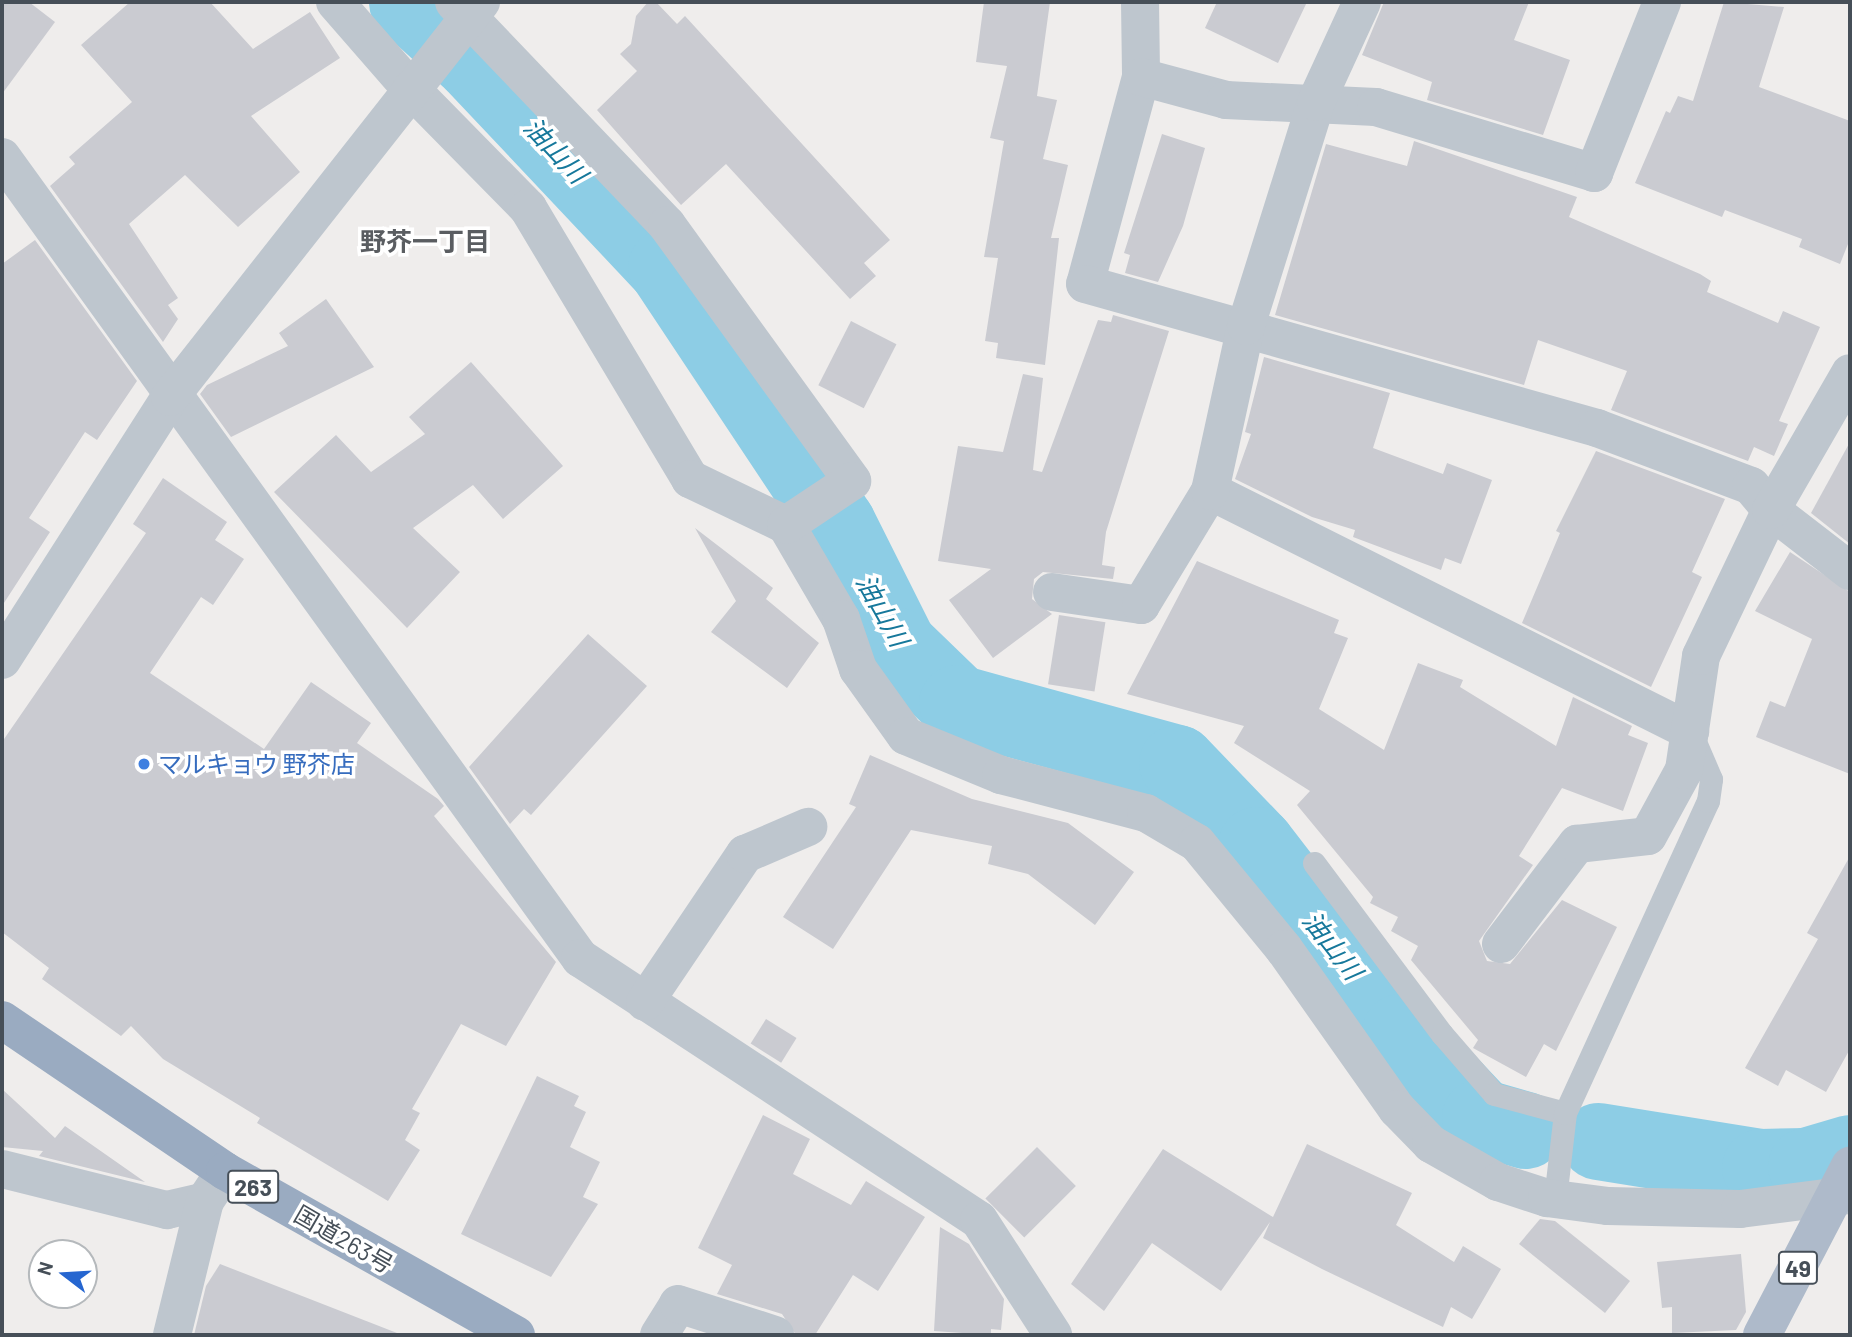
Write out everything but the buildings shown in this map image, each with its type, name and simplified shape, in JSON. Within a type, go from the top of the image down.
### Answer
[{"type":"highway","name":"国道263号","points":[[2,1020],[215,1186],[516,1335]]},
{"type":"main road","name":"49","points":[[1762,1335],[1842,1198],[1850,1166]]},
{"type":"street","points":[[335,2],[411,89],[528,208],[690,479],[786,525],[841,619],[858,669],[906,736],[1001,775],[1146,813],[1197,844],[1284,948],[1397,1109],[1431,1144],[1498,1182],[1555,1199],[1740,1209],[1842,1198]]},
{"type":"street","points":[[1140,2],[1140,77],[1085,284],[1246,326],[1597,428],[1751,486],[1771,510],[1850,571]]},
{"type":"street","points":[[1052,592],[1141,605],[1210,491],[1246,326],[1316,102],[1362,2]]},
{"type":"street","points":[[1140,77],[1226,100],[1316,102],[1376,107],[1594,173],[1662,2]]},
{"type":"street","points":[[2,660],[170,397],[411,89],[468,6],[667,225],[852,481],[786,525]]},
{"type":"street","points":[[2,158],[170,397],[580,958],[979,1220],[1053,1335]]},
{"type":"street","points":[[1501,944],[1577,844],[1648,836],[1684,770],[1700,656],[1771,510],[1850,373]]},
{"type":"street","points":[[1210,491],[1690,731]]},
{"type":"street","points":[[645,1002],[745,854],[808,827]]},
{"type":"street","points":[[2,1169],[167,1210],[215,1186]]},
{"type":"street","points":[[172,1335],[215,1186]]},
{"type":"street","points":[[659,1335],[678,1304],[775,1335]]},
{"type":"lane","points":[[1555,1199],[1565,1113],[1708,801],[1711,779],[1690,731]]},
{"type":"lane","points":[[1314,863],[1442,1034],[1494,1094],[1565,1113]]},
{"type":"waterway","name":"油山川","points":[[407,2],[473,62],[666,267],[837,524],[898,646],[957,703],[1177,763],[1256,845],[1400,1032],[1480,1117],[1525,1130]]},
{"type":"waterway","name":"油山川","points":[[1598,1141],[1760,1167],[1806,1166],[1850,1153]]},
{"type":"place","name":"マルキョウ 野芥店","points":[[144,764]]},
{"type":"district","name":"野芥一丁目","points":[[425,241]]}]
